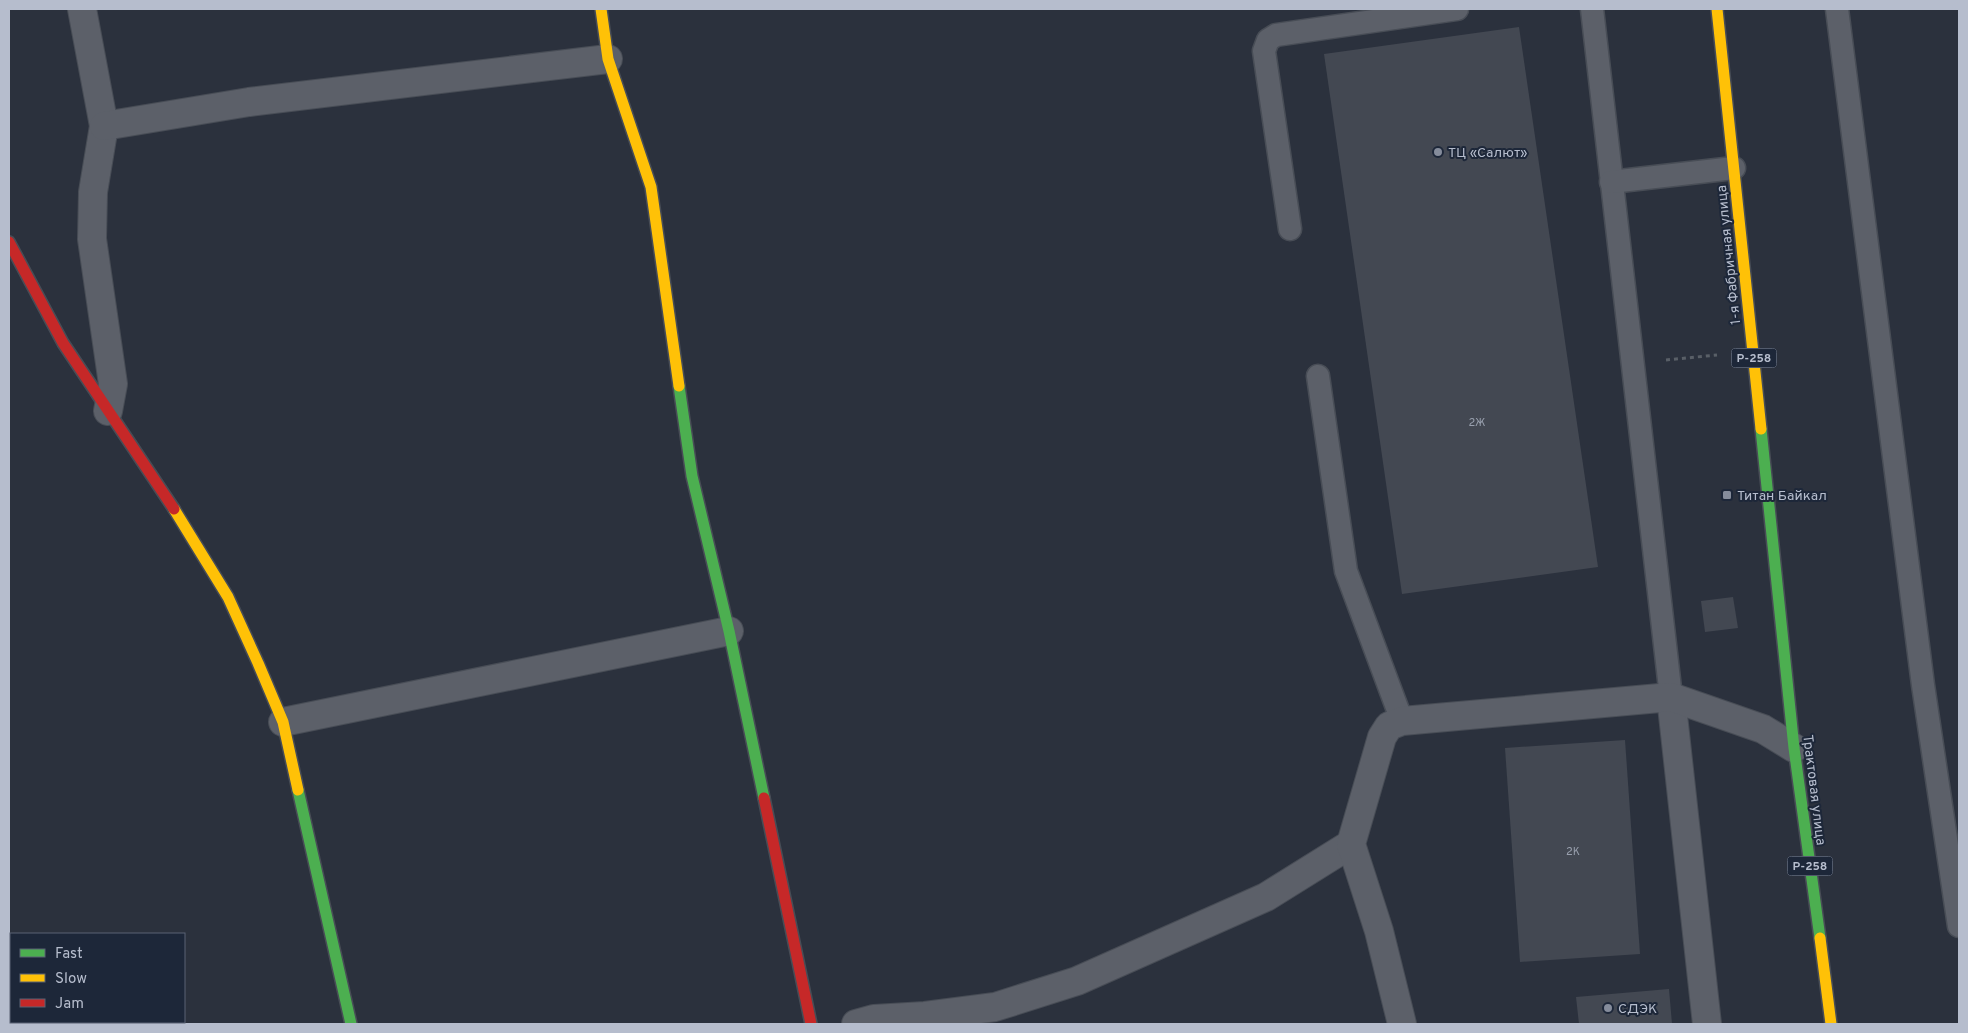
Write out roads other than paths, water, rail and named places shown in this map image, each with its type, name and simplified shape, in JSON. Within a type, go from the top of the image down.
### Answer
[{"type":"main road","points":[[601,9],[608,59],[651,186],[692,476],[730,632],[811,1024]]},
{"type":"main road","name":"1-я Фабричная улица","points":[[1717,9],[1790,707]]},
{"type":"main road","points":[[9,242],[14,248],[63,343],[152,473],[228,597],[283,722],[352,1024]]},
{"type":"main road","name":"Трактовая улица","points":[[1790,707],[1831,1024]]},
{"type":"street","points":[[82,9],[104,126],[94,192],[92,239],[113,384],[108,411]]},
{"type":"street","points":[[104,126],[249,102],[608,59]]},
{"type":"street","points":[[283,722],[730,632]]},
{"type":"street","points":[[1671,697],[1707,1024]]},
{"type":"street","points":[[1402,1024],[1379,931],[1351,844],[1382,737],[1389,726],[1402,721],[1671,697],[1764,729],[1794,748]]},
{"type":"street","points":[[856,1024],[874,1019],[924,1016],[995,1007],[1077,981],[1266,897],[1351,844]]},
{"type":"lane","points":[[1290,229],[1264,51],[1268,40],[1276,35],[1457,9]]},
{"type":"lane","points":[[1592,9],[1671,697]]},
{"type":"lane","points":[[1837,9],[1923,685],[1959,926]]},
{"type":"lane","points":[[1611,182],[1734,168]]},
{"type":"lane","points":[[1318,376],[1346,571],[1402,721]]},
{"type":"place","name":"ТЦ «Салют»","points":[[1438,152]]},
{"type":"place","name":"Титан Байкал","points":[[1727,495]]},
{"type":"place","name":"СДЭК","points":[[1608,1008]]}]
